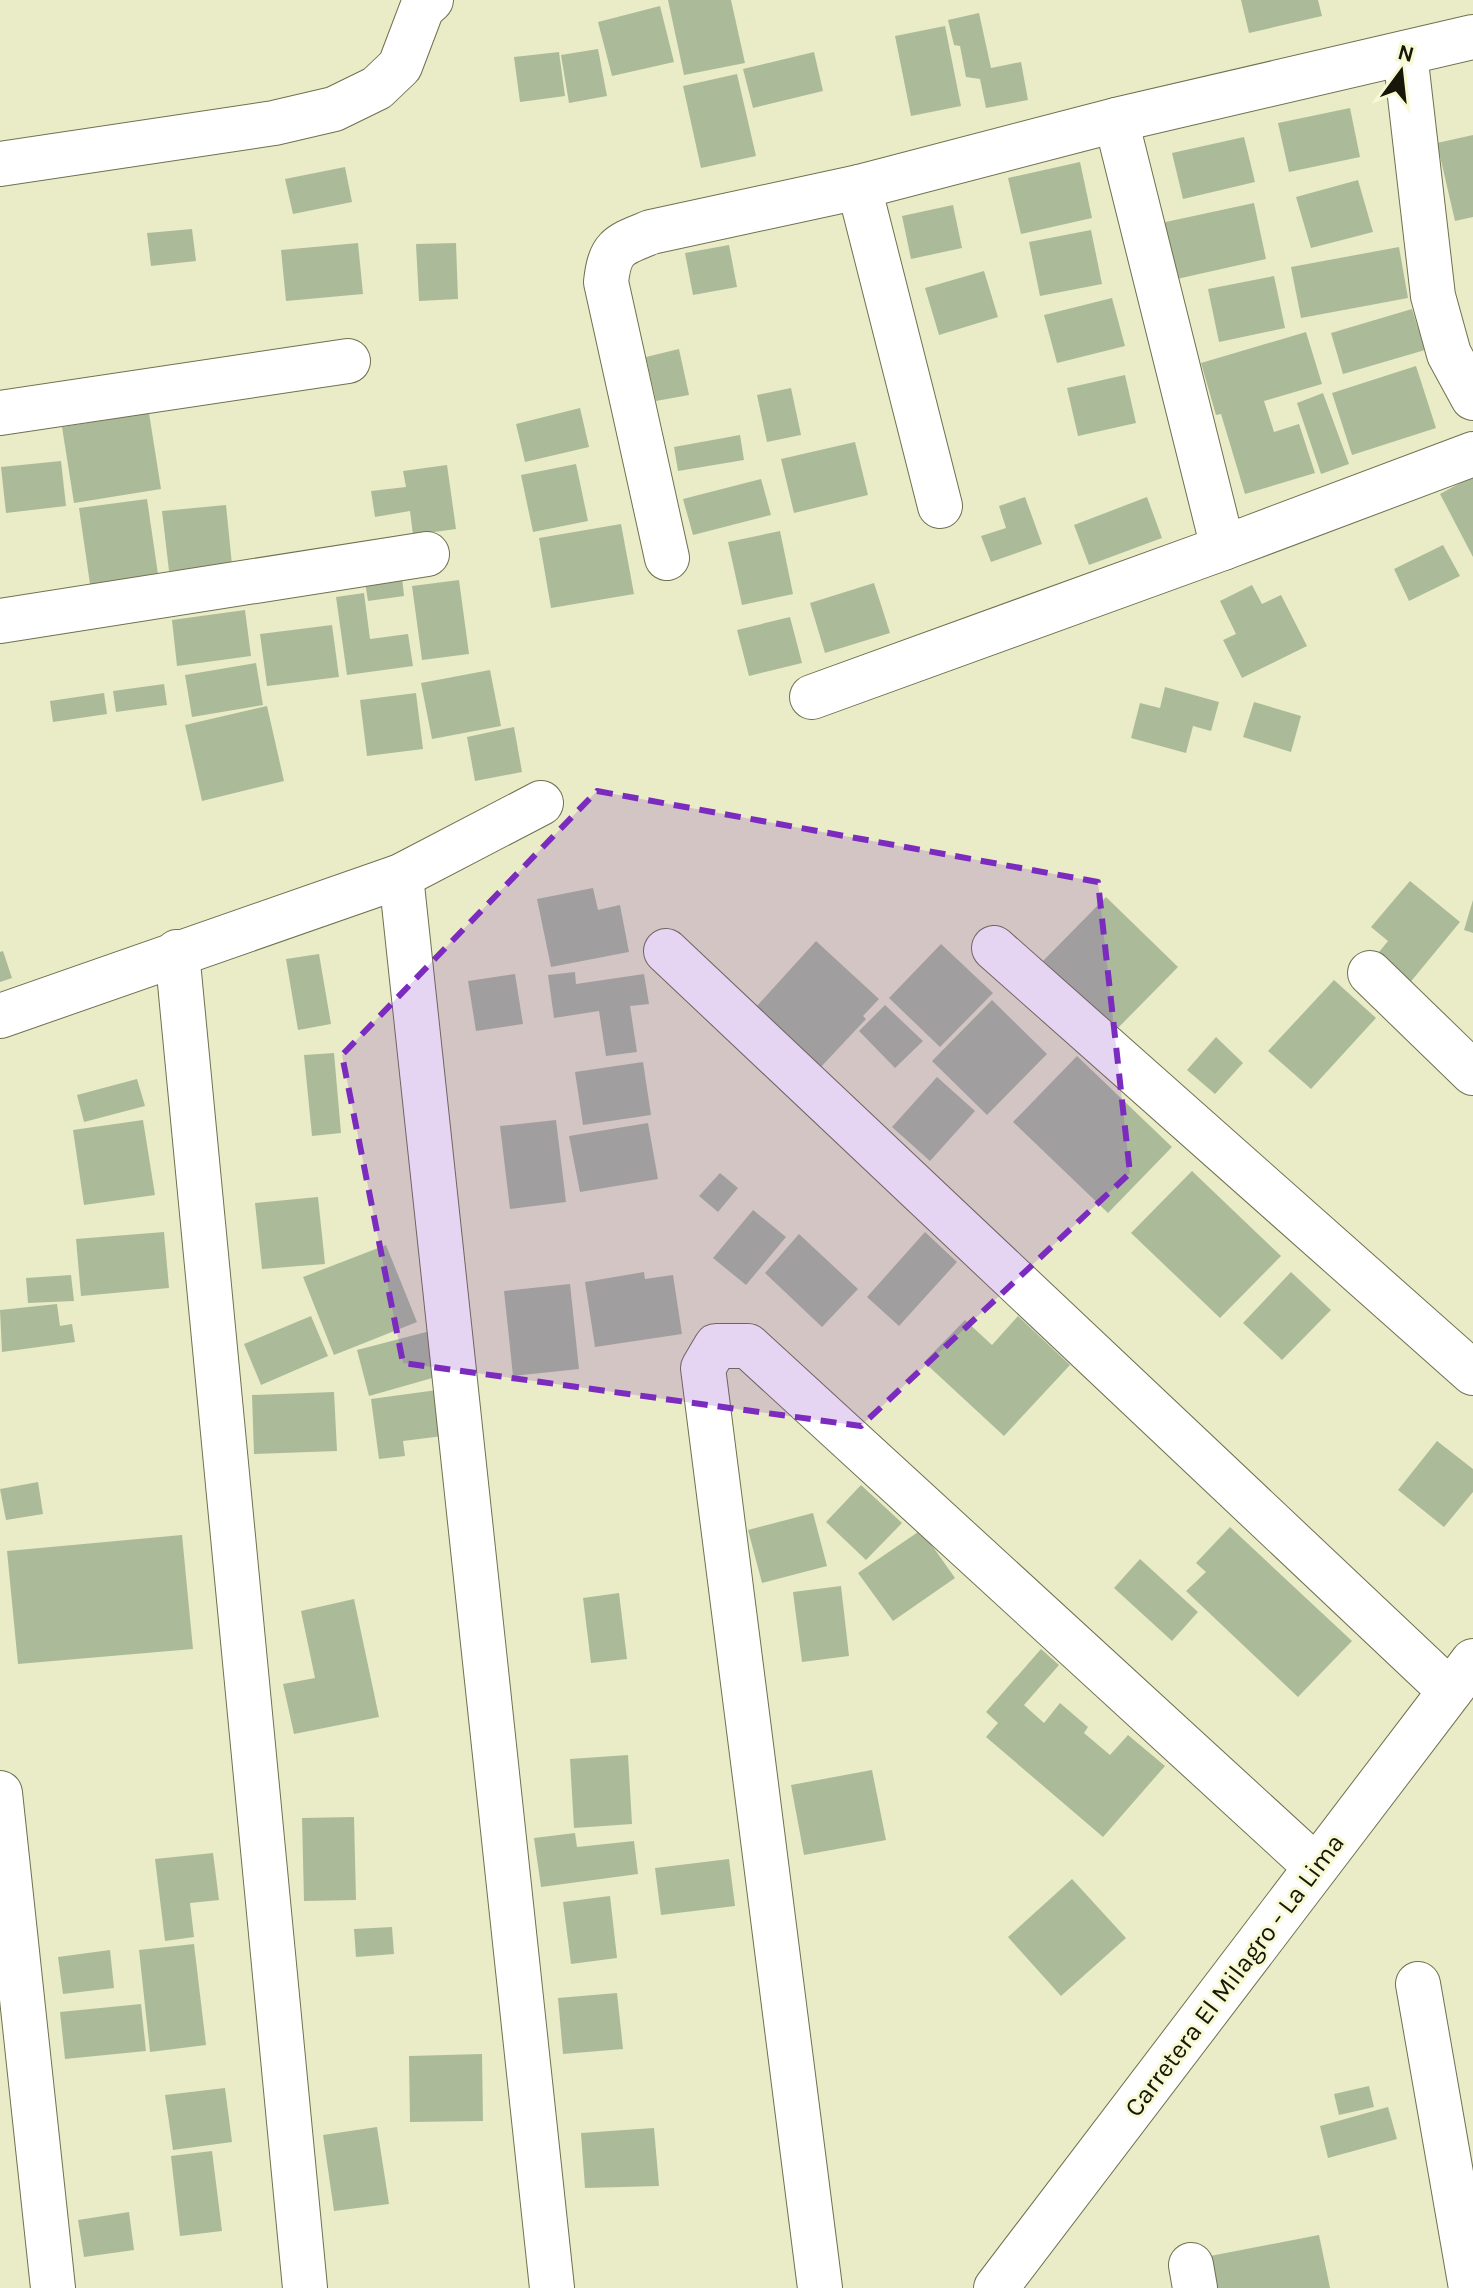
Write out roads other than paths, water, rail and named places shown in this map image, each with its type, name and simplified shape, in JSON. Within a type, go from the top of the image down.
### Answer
[{"type":"street","points":[[0,164],[274,123],[334,109],[377,88],[400,66],[422,8],[431,0]]},
{"type":"street","points":[[667,558],[606,282],[609,258],[619,245],[651,232],[859,187],[1116,120],[1473,37]]},
{"type":"street","points":[[1405,53],[1433,296],[1449,354],[1473,398]]},
{"type":"street","points":[[1116,120],[1223,548]]},
{"type":"street","points":[[859,187],[940,506]]},
{"type":"street","points":[[0,413],[348,361]]},
{"type":"street","points":[[812,697],[1473,454]]},
{"type":"street","points":[[0,621],[427,554]]},
{"type":"street","points":[[0,1016],[401,876],[541,803]]},
{"type":"street","points":[[401,876],[552,2288]]},
{"type":"street","points":[[994,948],[1473,1373]]},
{"type":"street","points":[[666,951],[1462,1676]]},
{"type":"street","points":[[177,952],[305,2288]]},
{"type":"street","points":[[1370,973],[1473,1073]]},
{"type":"street","points":[[820,2288],[703,1368],[716,1346],[748,1346],[1316,1867]]},
{"type":"street","name":"Carretera El Milagro - La Lima","points":[[996,2288],[1462,1676]]},
{"type":"street","points":[[0,1793],[53,2288]]},
{"type":"street","points":[[1418,1984],[1471,2288]]}]
